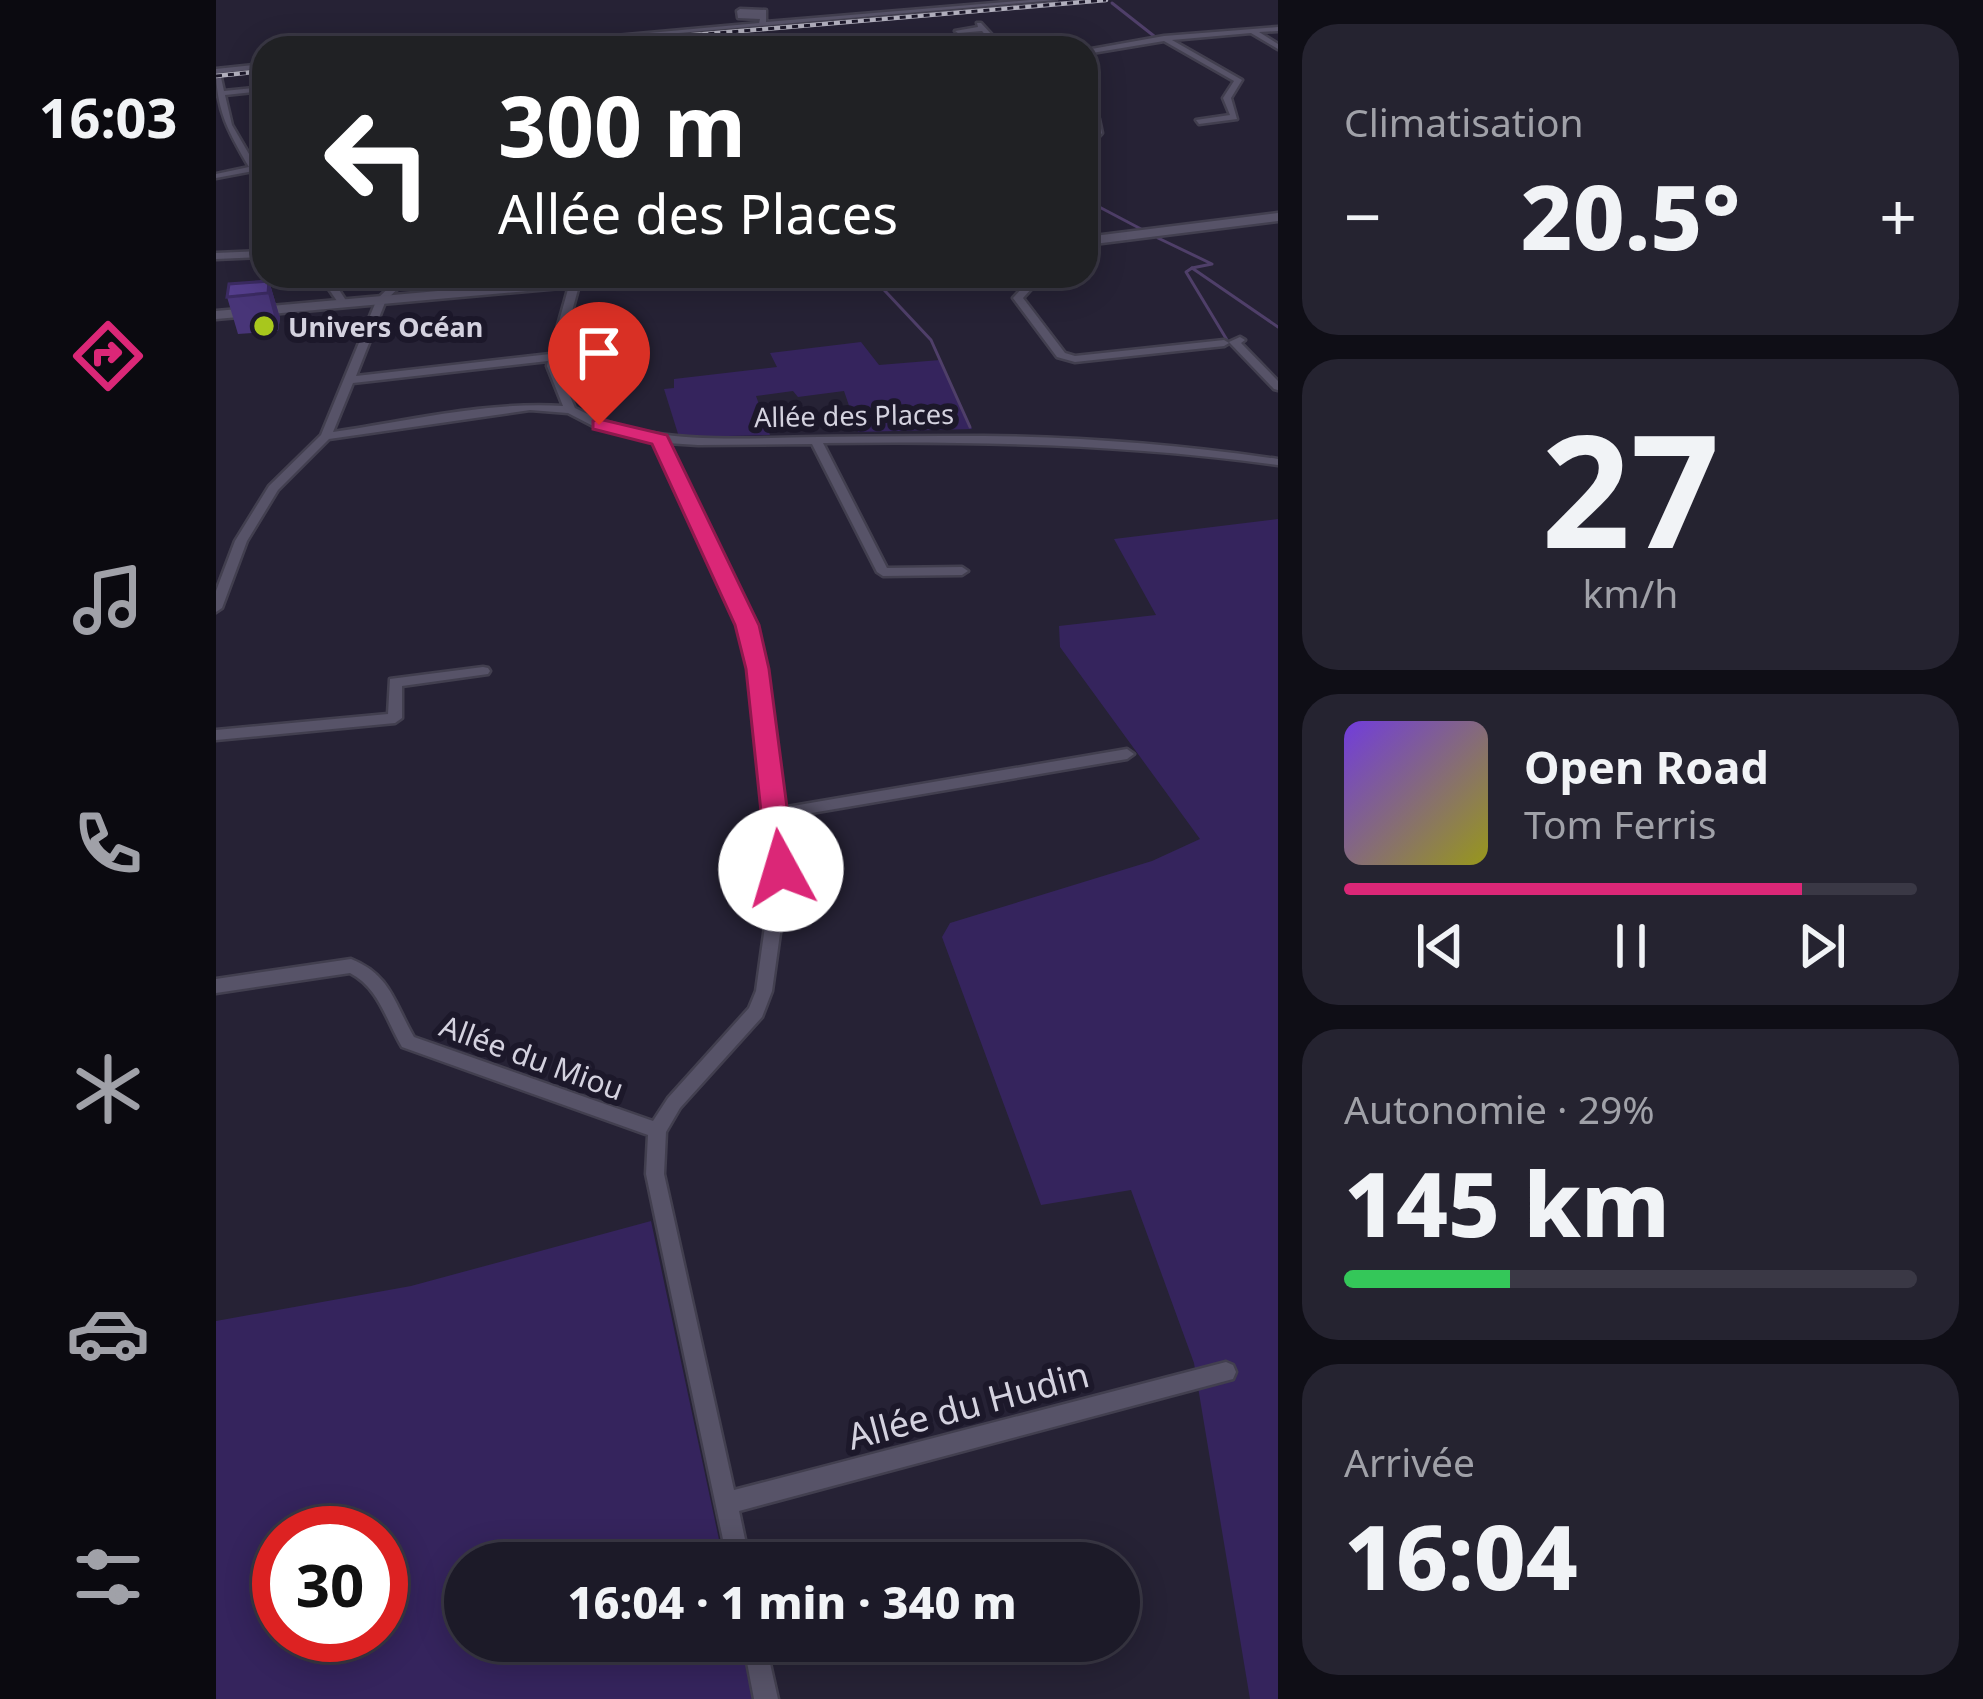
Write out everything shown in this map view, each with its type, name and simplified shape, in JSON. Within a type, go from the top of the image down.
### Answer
[{"type":"main road","points":[[1098,240],[1278,217]]},
{"type":"main road","points":[[216,315],[507,288]]},
{"type":"street","points":[[931,0],[940,10]]},
{"type":"street","points":[[608,36],[1053,0]]},
{"type":"street","points":[[958,31],[981,27],[990,36]]},
{"type":"street","points":[[1098,50],[1164,38],[1278,29]]},
{"type":"street","points":[[1251,31],[1278,47]]},
{"type":"street","points":[[1164,38],[1238,80],[1227,104],[1234,117],[1199,122]]},
{"type":"street","points":[[252,68],[216,71],[223,93],[219,108],[252,157]]},
{"type":"street","points":[[223,93],[252,89]]},
{"type":"street","points":[[216,176],[252,168]]},
{"type":"street","points":[[216,256],[252,254]]},
{"type":"street","points":[[333,288],[342,302]]},
{"type":"street","points":[[216,608],[239,546],[273,488],[326,436],[382,299],[393,288]]},
{"type":"street","points":[[326,436],[512,409],[570,410],[552,374],[573,288]]},
{"type":"street","points":[[1027,288],[1018,298],[1061,355],[1075,359],[1224,343]]},
{"type":"street","points":[[1240,340],[1234,342],[1278,387]]},
{"type":"street","points":[[350,380],[554,357]]},
{"type":"street","name":"Allée des Places","points":[[570,410],[599,425],[660,440],[1004,436],[1191,449],[1278,462]]},
{"type":"street","points":[[815,439],[884,572],[962,571]]},
{"type":"street","points":[[660,440],[747,625],[758,669],[781,869],[764,992],[756,1012],[674,1103],[657,1130],[655,1174],[735,1542]]},
{"type":"street","points":[[216,735],[395,718],[395,682],[483,671]]},
{"type":"street","points":[[776,814],[1127,754]]},
{"type":"street","name":"Allée du Miou","points":[[216,986],[351,966],[374,977],[408,1042],[657,1130]]},
{"type":"street","name":"Allée du Hudin","points":[[727,1503],[1226,1372]]},
{"type":"street","points":[[758,1662],[766,1699]]},
{"type":"shaded area","points":[[861,342],[879,365],[940,360],[972,429],[858,432],[844,391],[798,397],[793,391],[756,396],[770,435],[679,437],[664,389],[674,388],[674,379],[777,367],[770,353]]},
{"type":"shaded area","points":[[1278,519],[1278,1699],[1250,1699],[1194,1363],[1131,1190],[1041,1205],[942,937],[950,923],[1152,861],[1200,839],[1060,647],[1059,626],[1156,615],[1114,539]]},
{"type":"shaded area","points":[[651,1221],[720,1542],[444,1542],[444,1662],[746,1662],[752,1699],[216,1699],[216,1321],[411,1286]]},
{"type":"building","points":[[252,282],[252,288],[268,288],[268,293],[227,297],[229,284]]},
{"type":"waterway","points":[[1112,3],[1154,36]]},
{"type":"waterway","points":[[1098,206],[1141,229]]},
{"type":"waterway","points":[[1158,238],[1212,264],[1192,268]]},
{"type":"waterway","points":[[1192,268],[1278,327]]},
{"type":"waterway","points":[[1192,268],[1186,272],[1227,340]]},
{"type":"waterway","points":[[882,288],[931,340],[970,427]]},
{"type":"railway","points":[[682,36],[1106,0]]},
{"type":"railway","points":[[216,76],[252,72]]},
{"type":"place","name":"Univers Océan","points":[[264,326]]},
{"type":"route","points":[[599,425],[660,440],[747,625],[758,669],[781,869]]}]
